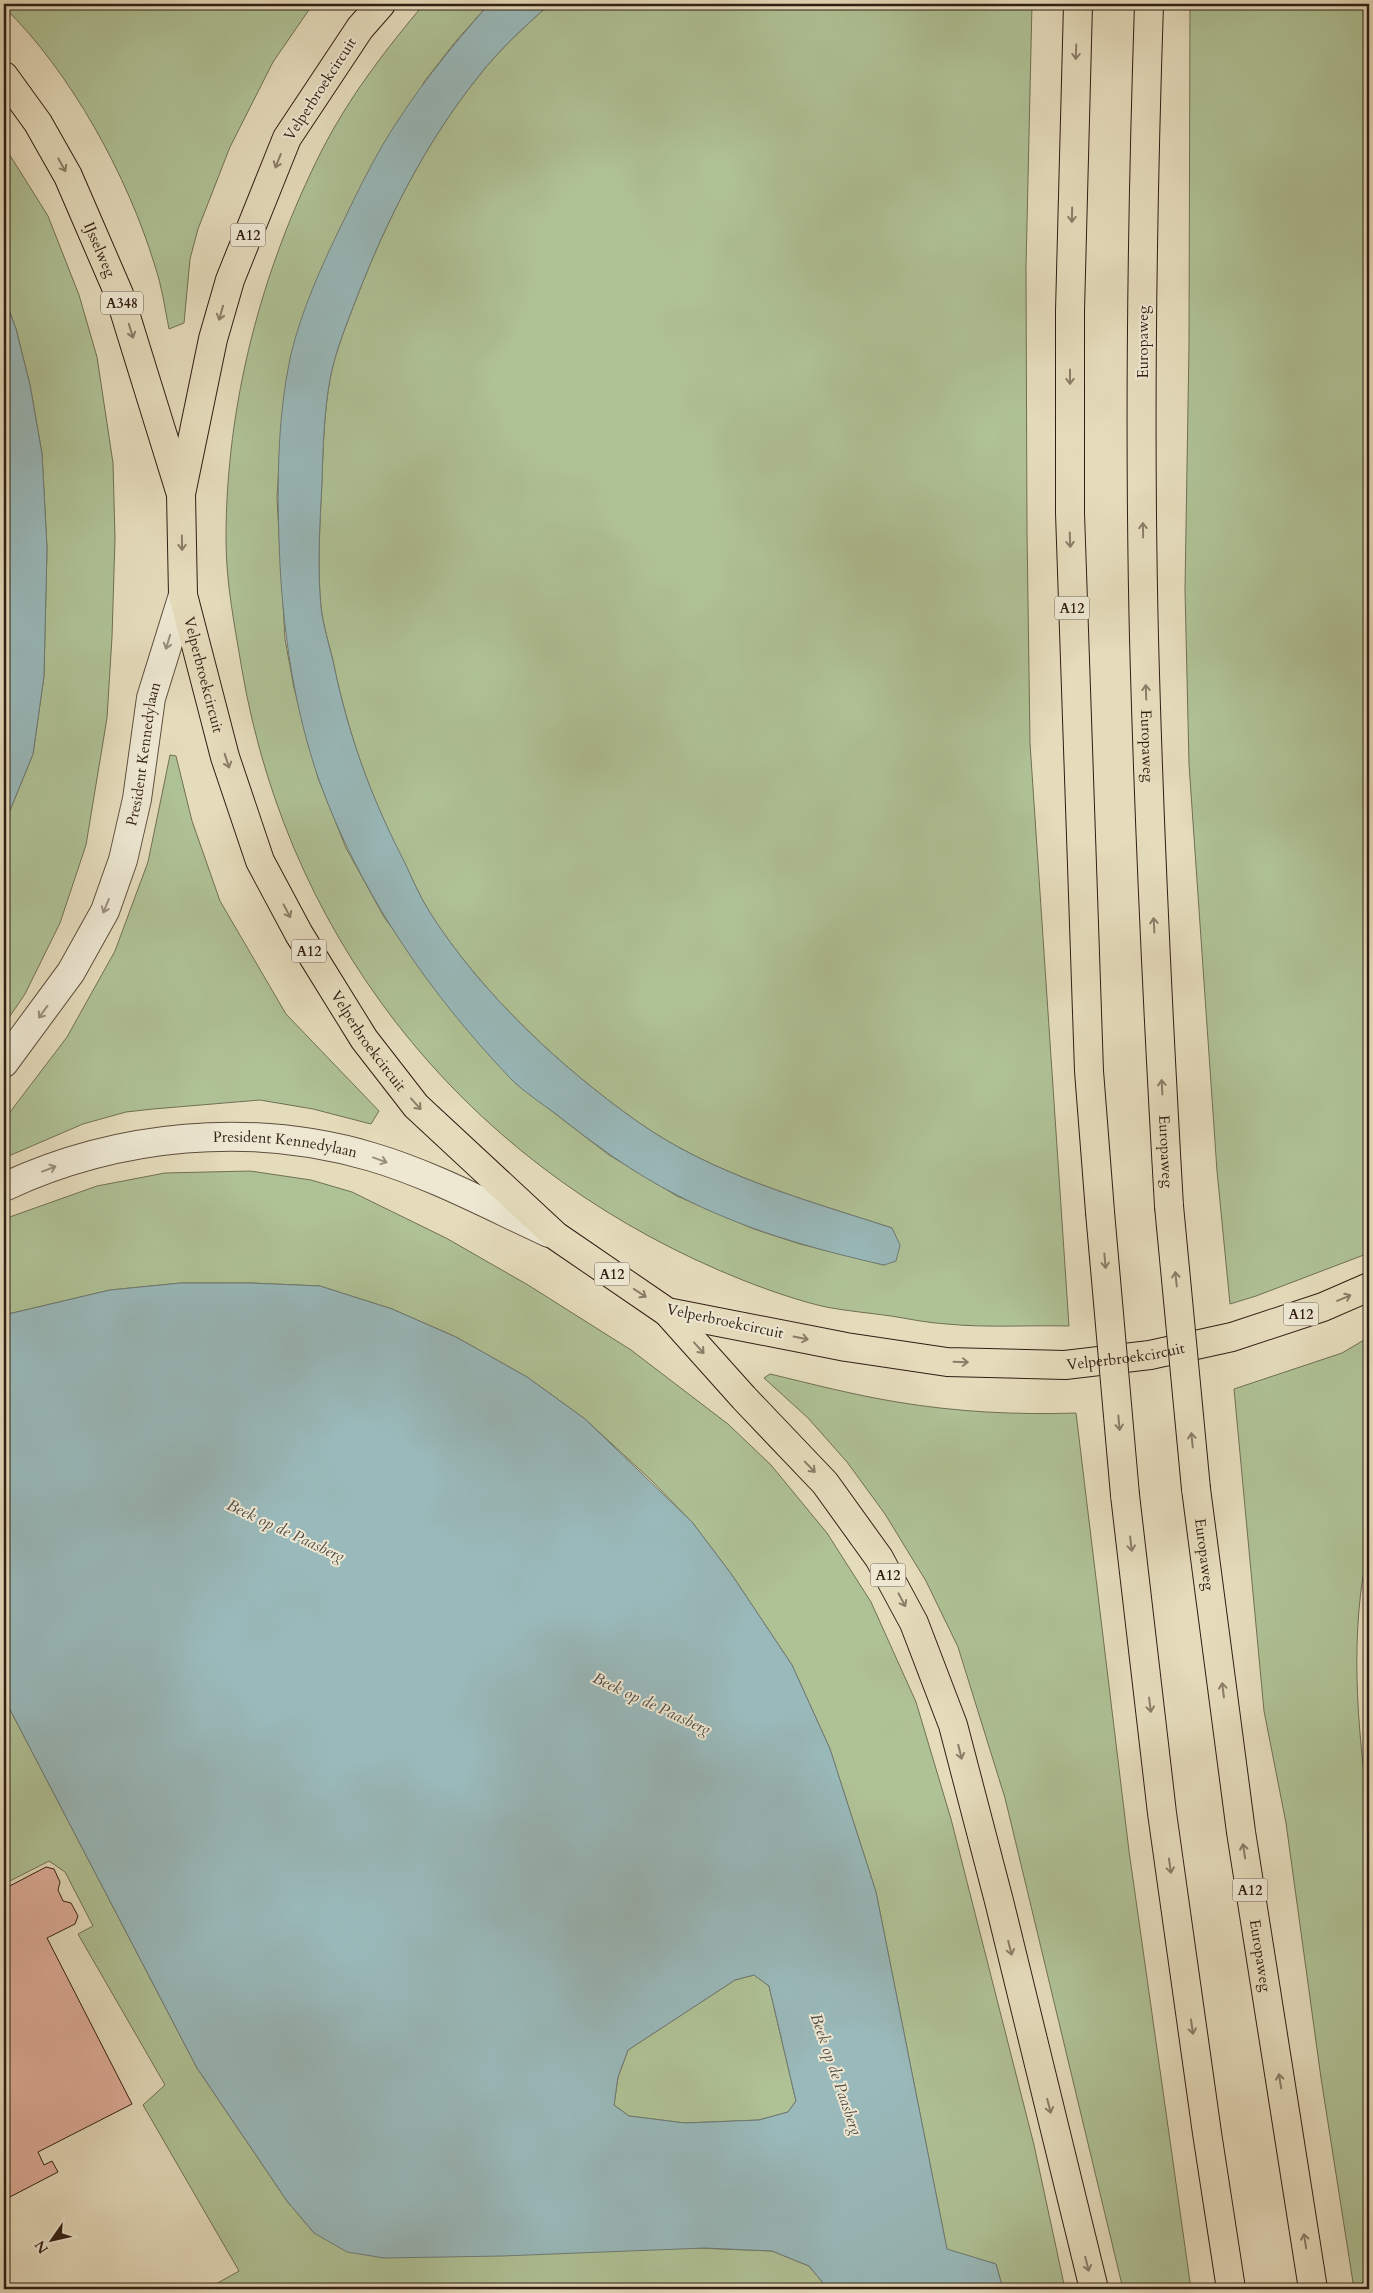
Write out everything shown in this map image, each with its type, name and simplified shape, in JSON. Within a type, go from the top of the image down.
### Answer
[{"type":"highway","name":"Velperbroekcircuit","points":[[381,4],[360,28],[287,138],[230,280],[213,339],[181,494],[183,595],[225,757],[260,861],[299,934],[364,1039],[416,1106],[556,1236],[667,1312],[846,1347],[947,1362],[1065,1365],[1150,1356],[1232,1337],[1322,1307],[1369,1287]]},
{"type":"highway","name":"A12","points":[[1078,4],[1070,311],[1070,513],[1089,1061],[1100,1212],[1125,1495],[1163,1822],[1231,2289]]},
{"type":"highway","name":"Europaweg","points":[[1149,4],[1144,172],[1142,424],[1144,636],[1153,920],[1168,1206],[1196,1489],[1241,1832],[1313,2289]]},
{"type":"highway","name":"IJsselweg","points":[[4,76],[38,122],[68,176],[119,294],[181,494]]},
{"type":"highway","name":"A12","points":[[667,1312],[744,1398],[825,1483],[879,1558],[914,1622],[953,1725],[999,1900],[1094,2289]]},
{"type":"street","name":"President Kennedylaan","points":[[4,1063],[71,972],[105,911],[123,860],[137,799],[151,698],[183,595]]},
{"type":"street","name":"President Kennedylaan","points":[[4,1187],[77,1158],[134,1144],[197,1138],[253,1136],[340,1148],[374,1157],[432,1180],[556,1236]]},
{"type":"green space","points":[[4,4],[313,4],[273,62],[230,147],[198,229],[190,259],[184,323],[169,329],[160,282],[144,232],[113,162],[95,127],[52,62],[29,33],[4,7]]},
{"type":"green space","points":[[424,4],[489,4],[456,41],[424,82],[291,355],[282,416],[277,498],[285,639],[294,688],[318,778],[346,848],[384,917],[462,1023],[514,1082],[609,1155],[677,1196],[754,1229],[800,1244],[884,1265],[892,1228],[761,1184],[697,1157],[667,1141],[609,1100],[551,1052],[497,999],[472,970],[428,910],[391,836],[361,764],[339,688],[323,621],[319,576],[319,544],[326,404],[332,369],[345,327],[381,239],[409,182],[441,128],[478,77],[512,39],[550,4],[1032,4],[1026,267],[1030,743],[1069,1326],[977,1326],[926,1322],[826,1307],[745,1281],[649,1236],[561,1181],[482,1116],[412,1043],[353,960],[304,871],[267,773],[242,670],[234,622],[229,589],[226,540],[232,439],[251,339],[281,243],[300,196],[322,150],[356,92]]},
{"type":"green space","points":[[1190,4],[1369,4],[1369,1253],[1230,1304],[1217,1171],[1189,764],[1185,590],[1189,345]]},
{"type":"green space","points":[[4,140],[6,149],[48,216],[79,295],[97,357],[113,463],[115,538],[107,718],[86,845],[60,923],[25,994],[4,1025],[4,825],[33,754],[44,676],[47,548],[42,454],[30,385],[16,329],[4,296]]},
{"type":"green space","points":[[170,755],[176,756],[192,821],[220,901],[286,1014],[379,1111],[371,1124],[313,1109],[260,1100],[126,1112],[83,1124],[4,1158],[4,1120],[67,1037],[115,951],[148,862]]},
{"type":"green space","points":[[250,1171],[311,1180],[352,1192],[446,1238],[528,1285],[631,1350],[728,1424],[771,1465],[827,1533],[871,1602],[916,1702],[951,1819],[1034,2145],[1065,2289],[1003,2289],[996,2264],[947,2250],[876,1892],[830,1749],[792,1665],[732,1575],[692,1522],[652,1481],[585,1419],[527,1377],[456,1337],[392,1309],[320,1286],[181,1283],[110,1290],[4,1315],[4,1219],[97,1186],[165,1173]]},
{"type":"green space","points":[[1369,1337],[1369,1544],[1359,1611],[1357,1678],[1361,1746],[1369,1813],[1369,2289],[1354,2289],[1321,2078],[1286,1823],[1264,1711],[1234,1389],[1342,1353]]},
{"type":"green space","points":[[770,1374],[865,1396],[942,1408],[1031,1414],[1076,1413],[1129,1851],[1191,2289],[1123,2289],[1005,1798],[958,1647],[926,1581],[885,1514],[847,1462],[808,1418],[764,1378]]},
{"type":"green space","points":[[4,1698],[197,2068],[287,2201],[314,2233],[772,2251],[809,2266],[828,2289],[207,2289],[239,2271],[143,2105],[165,2085],[78,1934],[93,1926],[65,1872],[49,1861],[4,1884]]},
{"type":"green space","points":[[754,1975],[769,1986],[796,2101],[788,2112],[759,2120],[685,2123],[629,2116],[614,2105],[618,2077],[628,2050],[735,1980]]},
{"type":"water","points":[[489,4],[550,4],[512,39],[486,67],[441,128],[409,182],[369,268],[342,338],[330,379],[323,443],[319,544],[320,592],[325,628],[353,739],[381,812],[425,905],[449,941],[472,970],[523,1026],[580,1077],[638,1122],[667,1141],[697,1157],[761,1184],[892,1228],[900,1245],[896,1261],[884,1265],[778,1237],[727,1218],[677,1195],[614,1158],[516,1084],[452,1012],[399,939],[354,862],[319,780],[303,728],[292,674],[284,620],[280,565],[278,512],[280,433],[291,354],[306,305],[319,273],[382,146],[432,72]]},
{"type":"water","points":[[4,296],[16,329],[30,385],[42,454],[47,548],[44,676],[33,754],[4,825]]},
{"type":"water","name":"Beek op de Paasberg","points":[[181,1283],[320,1286],[392,1309],[456,1337],[527,1377],[585,1419],[692,1522],[732,1575],[792,1665],[830,1749],[876,1892],[947,2249],[996,2264],[1003,2289],[828,2289],[809,2266],[772,2251],[705,2248],[503,2256],[384,2258],[347,2252],[314,2233],[287,2201],[197,2068],[4,1698],[4,1315],[110,1290]],"holes":[[[754,1975],[769,1986],[796,2101],[788,2112],[759,2120],[685,2123],[629,2116],[614,2105],[618,2077],[628,2050],[735,1980]]]},
{"type":"building","points":[[46,1867],[54,1869],[60,1882],[58,1890],[63,1901],[71,1903],[78,1916],[75,1924],[47,1938],[132,2104],[38,2152],[44,2165],[52,2161],[58,2172],[4,2200],[4,1889]]}]
